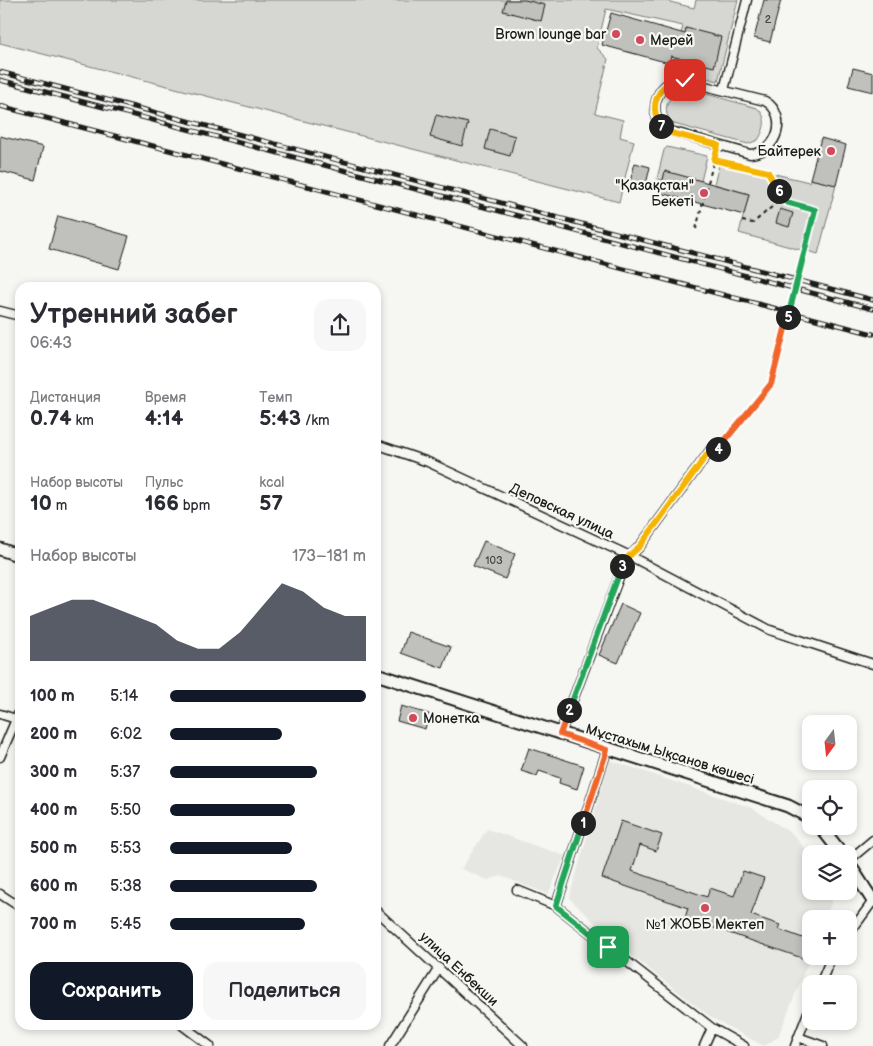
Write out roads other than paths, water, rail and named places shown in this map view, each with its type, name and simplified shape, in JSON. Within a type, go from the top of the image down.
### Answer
[{"type":"main road","points":[[0,549],[15,554]]},
{"type":"main road","name":"Мұстахым Ықсанов көшесі","points":[[381,676],[607,750],[788,806],[802,813]]},
{"type":"main road","points":[[827,835],[835,845]]},
{"type":"main road","points":[[857,876],[873,901]]},
{"type":"street","points":[[724,90],[747,0]]},
{"type":"street","points":[[677,79],[724,90],[771,104],[778,116],[778,123],[774,139],[765,151],[750,154],[664,130],[656,116],[656,102],[661,89],[666,84],[677,79]]},
{"type":"street","points":[[0,311],[15,315]]},
{"type":"street","name":"Деповская улица","points":[[381,446],[428,462],[630,556],[770,630],[873,664]]},
{"type":"street","points":[[560,734],[623,565],[640,546],[710,450]]},
{"type":"street","points":[[0,714],[15,719]]},
{"type":"street","points":[[0,757],[15,721]]},
{"type":"street","points":[[556,906],[607,750]]},
{"type":"street","points":[[857,853],[873,840]]},
{"type":"street","points":[[517,890],[556,906],[712,1028],[744,1046]]},
{"type":"street","points":[[0,894],[15,904]]},
{"type":"street","points":[[857,923],[873,901]]},
{"type":"street","name":"улица Енбекши","points":[[381,916],[523,1046]]},
{"type":"street","points":[[390,1046],[439,968]]},
{"type":"street","points":[[795,1046],[802,1027]]},
{"type":"street","points":[[704,1046],[712,1028]]},
{"type":"street","points":[[189,1030],[210,1046]]},
{"type":"street","points":[[798,1037],[823,1046]]},
{"type":"railway","points":[[0,72],[873,300]]},
{"type":"railway","points":[[0,80],[873,309]]},
{"type":"railway","points":[[0,106],[873,334]]},
{"type":"place","name":"Brown lounge bar","points":[[616,34]]},
{"type":"place","name":"Мерей","points":[[640,40]]},
{"type":"place","name":"Байтерек","points":[[831,151]]},
{"type":"place","name":"\"Қазақстан\" Бекеті","points":[[704,193]]},
{"type":"place","name":"Монетка","points":[[413,718]]},
{"type":"place","name":"№1 ЖОББ Мектеп","points":[[705,908]]}]
